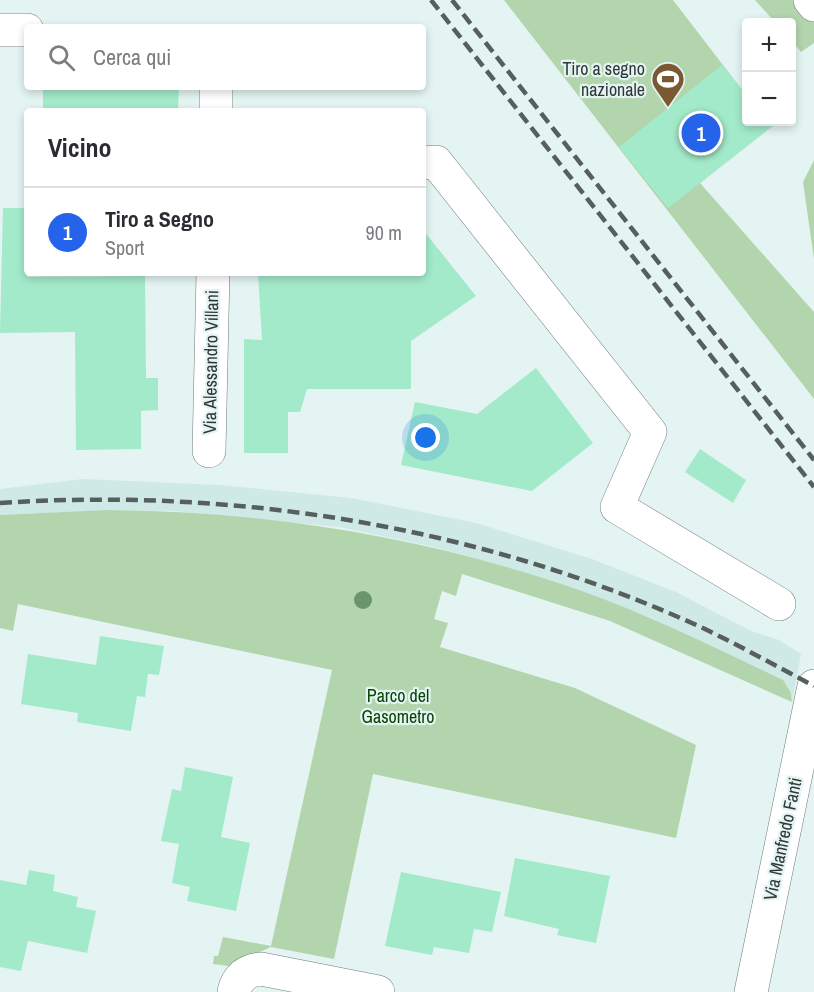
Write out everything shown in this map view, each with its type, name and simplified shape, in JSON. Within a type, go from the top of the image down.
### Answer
[{"type":"street","points":[[810,0],[814,5]]},
{"type":"street","points":[[0,30],[24,30]]},
{"type":"street","points":[[216,90],[216,108]]},
{"type":"street","points":[[426,163],[436,162],[650,432],[617,507],[779,604]]},
{"type":"street","name":"Via Alessandro Villani","points":[[209,451],[213,276]]},
{"type":"street","name":"Via Manfredo Fanti","points":[[751,992],[814,686]]},
{"type":"street","points":[[234,992],[236,983],[244,974],[261,969],[378,992]]},
{"type":"shaded area","points":[[83,479],[220,485],[351,498],[476,523],[592,559],[676,592],[751,631],[779,640],[801,654],[792,702],[791,693],[581,591],[430,546],[339,527],[174,511],[106,510],[0,515],[0,489]]},
{"type":"green space","name":"Tiro a segno nazionale","points":[[504,0],[673,0],[742,90],[742,126],[771,127],[700,183],[814,312],[814,399]]},
{"type":"green space","points":[[755,0],[810,0],[814,5],[814,43],[801,52],[796,46],[796,18],[771,18]]},
{"type":"green space","points":[[814,160],[814,259],[803,182]]},
{"type":"green space","name":"Parco del Gasometro","points":[[106,510],[227,515],[346,530],[463,555],[521,571],[631,610],[783,680],[791,693],[792,702],[610,621],[462,574],[456,596],[442,591],[434,619],[448,623],[440,647],[575,688],[696,745],[676,838],[373,774],[334,959],[271,947],[229,966],[213,964],[214,956],[218,956],[223,937],[271,946],[332,670],[18,604],[13,631],[0,628],[0,515]]},
{"type":"building","points":[[722,65],[742,90],[742,126],[773,126],[668,208],[619,147]]},
{"type":"building","points":[[43,90],[179,90],[178,108],[43,108]]},
{"type":"building","points":[[3,208],[24,208],[24,276],[145,276],[146,378],[158,378],[158,410],[141,411],[141,449],[76,450],[75,332],[0,333]]},
{"type":"building","points":[[426,234],[476,296],[411,341],[411,389],[307,389],[300,412],[288,412],[288,453],[244,453],[244,339],[262,340],[258,276],[426,276]]},
{"type":"building","points":[[536,368],[593,443],[532,491],[401,465],[415,402],[477,414]]},
{"type":"building","points":[[700,449],[746,480],[733,503],[685,472]]},
{"type":"building","points":[[100,636],[164,646],[159,675],[148,674],[145,697],[137,696],[131,731],[77,722],[78,713],[21,704],[28,654],[96,665]]},
{"type":"building","points":[[185,767],[233,777],[221,837],[250,843],[236,911],[187,901],[190,887],[172,883],[179,844],[161,841],[172,789],[181,791]]},
{"type":"building","points":[[515,858],[610,876],[596,943],[557,935],[559,929],[504,916]]},
{"type":"building","points":[[29,870],[55,875],[53,891],[78,897],[76,907],[96,911],[87,953],[28,941],[21,971],[0,967],[0,880],[26,885]]},
{"type":"building","points":[[401,872],[501,892],[492,932],[474,929],[469,953],[434,947],[432,955],[385,946]]},
{"type":"railway","points":[[431,0],[814,487]]},
{"type":"railway","points":[[452,0],[814,460]]},
{"type":"railway","points":[[0,503],[91,500],[181,502],[271,509],[361,522],[449,541],[536,564],[622,594],[705,629],[814,686]]},
{"type":"place","name":"Tiro a segno nazionale","points":[[668,108]]},
{"type":"place","name":"Tiro a Segno","points":[[701,133]]}]
